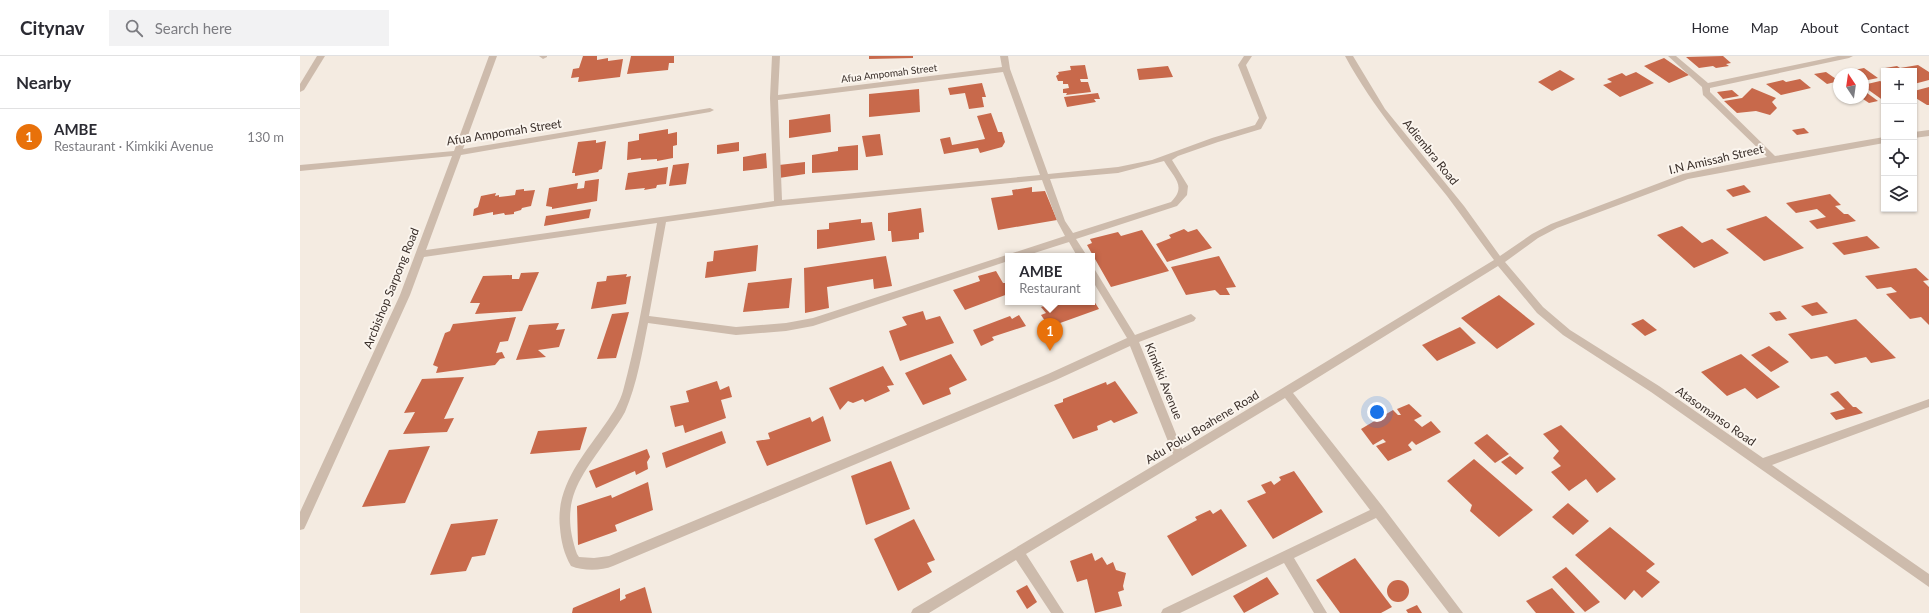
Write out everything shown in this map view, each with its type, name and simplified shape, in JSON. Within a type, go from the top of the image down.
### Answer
[{"type":"street","points":[[300,90],[321,56]]},
{"type":"street","name":"Arcbishop Sarpong Road","points":[[300,525],[405,295],[493,56]]},
{"type":"street","points":[[776,56],[774,98],[778,203]]},
{"type":"street","points":[[1004,56],[1006,69],[1061,221],[1080,253]]},
{"type":"street","points":[[420,254],[778,203],[1045,178],[1136,167],[1215,140],[1252,130],[1262,122],[1264,118],[1242,65],[1248,56]]},
{"type":"street","name":"Adiembra Road","points":[[1349,56],[1356,72],[1386,114],[1451,196],[1498,262]]},
{"type":"street","points":[[1672,56],[1706,86],[1706,93],[1773,158]]},
{"type":"street","points":[[1706,86],[1849,56]]},
{"type":"street","name":"Afua Ampomah Street","points":[[774,98],[1006,69]]},
{"type":"street","name":"Afua Ampomah Street","points":[[300,168],[457,153],[710,110]]},
{"type":"street","points":[[1917,135],[1929,133]]},
{"type":"street","name":"I.N Amissah Street","points":[[1498,262],[1536,236],[1554,226],[1686,176],[1773,158],[1881,140]]},
{"type":"street","points":[[1023,253],[1174,204],[1183,194],[1184,186],[1167,159],[1180,153]]},
{"type":"street","points":[[662,220],[644,319],[628,392],[619,412],[573,480],[568,490],[563,517],[571,555],[575,562],[594,564],[609,562],[1052,377],[1133,340],[1191,318]]},
{"type":"street","points":[[644,319],[723,330],[786,327],[813,322],[1005,259]]},
{"type":"street","name":"Adu Poku Boahene Road","points":[[917,613],[1286,392],[1498,262]]},
{"type":"street","name":"Atasomanso Road","points":[[1498,262],[1541,311],[1575,338],[1635,376],[1929,581]]},
{"type":"street","name":"Kimkiki Avenue","points":[[1095,277],[1133,340],[1179,455]]},
{"type":"street","points":[[1286,392],[1457,613]]},
{"type":"street","points":[[1761,464],[1929,403]]},
{"type":"street","points":[[1167,613],[1379,511]]},
{"type":"street","points":[[1018,553],[1058,613]]},
{"type":"street","points":[[1286,556],[1321,613]]},
{"type":"building","points":[[583,56],[597,56],[597,60],[608,58],[608,61],[623,59],[620,77],[578,82],[579,77],[571,78],[573,69],[579,68]]},
{"type":"building","points":[[631,56],[674,56],[674,63],[669,63],[668,70],[627,74]]},
{"type":"building","points":[[869,56],[913,56],[913,58],[869,59]]},
{"type":"building","points":[[1723,56],[1731,63],[1726,64],[1729,66],[1716,68],[1713,66],[1699,68],[1686,57]]},
{"type":"building","points":[[1664,58],[1689,75],[1669,83],[1644,66]]},
{"type":"building","points":[[1085,65],[1088,79],[1080,79],[1081,82],[1088,82],[1091,92],[1066,95],[1067,93],[1063,93],[1063,89],[1069,88],[1068,84],[1063,84],[1063,81],[1058,81],[1056,76],[1059,74],[1058,72],[1071,70],[1070,66]]},
{"type":"building","points":[[1918,65],[1929,72],[1929,80],[1917,83],[1917,68],[1900,68]]},
{"type":"building","points":[[1168,66],[1173,77],[1139,80],[1137,69]]},
{"type":"building","points":[[1897,66],[1900,68],[1885,68]]},
{"type":"building","points":[[1560,70],[1575,79],[1552,91],[1538,82]]},
{"type":"building","points":[[1636,72],[1654,83],[1620,97],[1603,85],[1612,82],[1607,79],[1622,73],[1626,76]]},
{"type":"building","points":[[1826,72],[1833,77],[1833,82],[1827,84],[1814,74]]},
{"type":"building","points":[[1869,72],[1878,78],[1869,80]]},
{"type":"building","points":[[1800,79],[1811,88],[1781,95],[1766,84],[1783,80],[1786,82]]},
{"type":"building","points":[[1881,82],[1881,99],[1869,90],[1869,84]]},
{"type":"building","points":[[982,83],[986,97],[982,97],[984,107],[969,109],[965,93],[950,95],[948,88]]},
{"type":"building","points":[[1929,87],[1929,105],[1917,99],[1917,90]]},
{"type":"building","points":[[1752,88],[1776,98],[1772,102],[1777,108],[1770,115],[1756,111],[1737,113],[1724,101],[1742,98]]},
{"type":"building","points":[[919,89],[920,112],[869,117],[869,94]]},
{"type":"building","points":[[1732,90],[1739,96],[1723,99],[1717,92]]},
{"type":"building","points":[[1098,93],[1100,99],[1094,99],[1096,102],[1067,107],[1064,97]]},
{"type":"building","points":[[1869,94],[1878,101],[1869,103]]},
{"type":"building","points":[[991,113],[998,132],[1002,132],[1005,142],[1002,147],[980,153],[978,148],[944,154],[940,139],[950,137],[952,145],[985,139],[977,116]]},
{"type":"building","points":[[830,114],[831,132],[789,138],[789,120]]},
{"type":"building","points":[[1804,128],[1809,133],[1797,135],[1792,130]]},
{"type":"building","points":[[668,129],[668,134],[677,132],[677,145],[673,146],[673,158],[657,161],[657,159],[641,160],[641,158],[627,160],[628,142],[639,140],[639,134]]},
{"type":"building","points":[[880,134],[883,155],[866,157],[862,136]]},
{"type":"building","points":[[596,140],[596,143],[606,141],[602,169],[598,172],[575,176],[575,173],[572,173],[578,142]]},
{"type":"building","points":[[739,142],[739,151],[717,154],[717,145]]},
{"type":"building","points":[[858,145],[858,170],[812,173],[812,155],[838,151],[838,147]]},
{"type":"building","points":[[766,153],[767,168],[743,171],[743,157]]},
{"type":"building","points":[[805,162],[805,174],[779,178],[779,165]]},
{"type":"building","points":[[689,163],[686,184],[669,186],[673,165]]},
{"type":"building","points":[[668,167],[666,184],[657,185],[656,188],[644,190],[645,188],[625,190],[628,173]]},
{"type":"building","points":[[599,179],[597,201],[552,209],[552,207],[546,206],[549,188],[578,183],[577,189],[584,188],[585,181]]},
{"type":"building","points":[[1744,185],[1751,192],[1733,197],[1726,190]]},
{"type":"building","points":[[1032,187],[1032,192],[1045,191],[1057,220],[998,230],[991,198],[1013,195],[1012,190]]},
{"type":"building","points":[[524,189],[524,191],[535,190],[531,206],[522,208],[521,210],[514,212],[514,214],[505,215],[504,213],[493,215],[493,212],[473,216],[474,209],[478,207],[481,196],[496,193],[495,196],[499,195],[499,197],[515,195],[516,190]]},
{"type":"building","points":[[1830,194],[1841,205],[1835,206],[1844,214],[1848,214],[1856,221],[1817,229],[1809,221],[1826,217],[1817,209],[1796,213],[1786,203]]},
{"type":"building","points":[[921,208],[924,232],[919,233],[919,239],[892,242],[891,231],[888,231],[888,213]]},
{"type":"building","points":[[591,209],[589,218],[544,226],[546,216]]},
{"type":"building","points":[[1766,216],[1804,248],[1764,261],[1726,229]]},
{"type":"building","points":[[861,219],[861,223],[872,222],[875,240],[817,249],[817,230],[829,229],[829,223]]},
{"type":"building","points":[[1682,226],[1702,243],[1712,239],[1729,253],[1694,268],[1657,235]]},
{"type":"building","points":[[1184,229],[1188,232],[1197,229],[1212,248],[1167,262],[1156,244],[1171,238],[1169,235]]},
{"type":"building","points":[[1142,230],[1169,271],[1111,287],[1095,259],[1095,253],[1092,253],[1087,245],[1092,243],[1090,239],[1118,232],[1121,236]]},
{"type":"building","points":[[1867,236],[1880,248],[1844,255],[1832,243]]},
{"type":"building","points":[[758,245],[756,271],[705,278],[707,262],[713,261],[714,251]]},
{"type":"building","points":[[886,256],[892,286],[874,289],[873,279],[827,287],[829,308],[805,313],[804,268]]},
{"type":"building","points":[[1219,256],[1236,287],[1226,288],[1230,295],[1220,295],[1215,290],[1186,295],[1171,267]]},
{"type":"building","points":[[1916,268],[1929,280],[1923,281],[1929,287],[1929,325],[1921,317],[1910,319],[1886,294],[1897,292],[1891,287],[1877,289],[1865,276]]},
{"type":"building","points":[[996,271],[1003,283],[1005,283],[1005,295],[965,310],[953,290],[980,281],[978,276]]},
{"type":"building","points":[[539,272],[522,311],[475,314],[480,303],[470,303],[483,276],[512,275],[512,279],[519,279],[521,273]]},
{"type":"building","points":[[627,274],[626,277],[631,276],[626,304],[591,309],[597,282],[606,281],[607,276]]},
{"type":"building","points":[[792,278],[789,308],[743,312],[748,283]]},
{"type":"building","points":[[1499,295],[1535,324],[1497,349],[1461,318]]},
{"type":"building","points":[[1817,302],[1828,313],[1812,316],[1801,306]]},
{"type":"building","points":[[1095,303],[1099,309],[1049,327],[1041,315],[1046,313],[1041,307],[1047,305],[1095,305]]},
{"type":"building","points":[[923,311],[926,320],[940,316],[954,343],[900,361],[889,331],[907,325],[902,317]]},
{"type":"building","points":[[1780,311],[1787,319],[1776,321],[1769,313]]},
{"type":"building","points":[[629,312],[616,358],[597,359],[612,314]]},
{"type":"building","points":[[1019,315],[1026,326],[992,337],[994,340],[981,346],[973,330],[1010,316],[1012,319]]},
{"type":"building","points":[[516,317],[508,341],[500,342],[496,353],[502,352],[505,358],[500,359],[495,365],[436,373],[438,367],[433,365],[445,333],[450,331],[453,324]]},
{"type":"building","points":[[1643,319],[1657,330],[1645,336],[1631,324]]},
{"type":"building","points":[[1856,319],[1896,358],[1871,363],[1866,357],[1835,364],[1827,356],[1811,359],[1788,334]]},
{"type":"building","points":[[559,323],[556,330],[565,329],[559,347],[538,350],[546,357],[516,360],[529,325]]},
{"type":"building","points":[[1460,327],[1476,343],[1437,361],[1422,345]]},
{"type":"building","points":[[1769,346],[1789,362],[1771,372],[1751,355]]},
{"type":"building","points":[[951,354],[967,380],[949,388],[951,394],[923,405],[905,373]]},
{"type":"building","points":[[1741,354],[1780,387],[1757,399],[1745,388],[1727,396],[1701,372]]},
{"type":"building","points":[[883,366],[894,385],[887,386],[890,391],[865,402],[863,399],[853,403],[848,401],[840,410],[829,388]]},
{"type":"building","points":[[464,377],[444,419],[454,418],[447,432],[403,434],[415,412],[404,413],[422,379]]},
{"type":"building","points":[[717,381],[720,390],[729,386],[732,397],[721,400],[726,418],[685,433],[683,425],[675,427],[670,406],[689,402],[686,391]]},
{"type":"building","points":[[1115,381],[1138,413],[1114,423],[1111,420],[1097,426],[1098,430],[1073,439],[1054,405],[1063,402],[1063,399],[1106,382],[1107,385]]},
{"type":"building","points":[[1838,391],[1853,407],[1856,407],[1863,413],[1836,420],[1830,413],[1845,409],[1830,394]]},
{"type":"building","points":[[1409,404],[1422,416],[1414,420],[1422,427],[1431,421],[1441,432],[1416,445],[1412,441],[1408,445],[1412,450],[1388,461],[1376,446],[1386,442],[1383,439],[1373,445],[1361,429],[1393,410],[1398,415],[1401,415],[1397,409]]},
{"type":"building","points":[[823,416],[831,441],[767,466],[756,441],[770,439],[768,433],[810,417],[812,422]]},
{"type":"building","points":[[1561,425],[1616,479],[1597,493],[1586,479],[1569,491],[1551,472],[1561,466],[1553,458],[1559,451],[1543,434]]},
{"type":"building","points":[[587,427],[580,450],[530,454],[538,431]]},
{"type":"building","points":[[722,431],[726,443],[666,468],[662,453]]},
{"type":"building","points":[[1487,434],[1509,454],[1495,463],[1474,443]]},
{"type":"building","points":[[430,446],[405,503],[362,507],[389,450]]},
{"type":"building","points":[[647,449],[650,457],[647,462],[648,469],[636,475],[635,471],[596,488],[589,471]]},
{"type":"building","points":[[1510,456],[1524,468],[1516,475],[1501,462]]},
{"type":"building","points":[[1474,459],[1533,510],[1499,537],[1470,511],[1472,505],[1447,481]]},
{"type":"building","points":[[891,461],[910,509],[866,525],[851,476]]},
{"type":"building","points":[[1294,471],[1323,512],[1273,539],[1247,501],[1266,493],[1261,485],[1271,481],[1274,485],[1281,480],[1279,477]]},
{"type":"building","points":[[648,482],[653,510],[615,525],[617,531],[578,545],[577,506],[611,495],[612,498]]},
{"type":"building","points":[[1568,503],[1589,521],[1573,535],[1552,517]]},
{"type":"building","points":[[1221,509],[1247,546],[1192,576],[1167,536],[1197,520],[1195,517],[1210,510],[1213,514]]},
{"type":"building","points":[[498,519],[485,555],[472,557],[466,571],[430,575],[451,524]]},
{"type":"building","points":[[914,519],[935,560],[927,563],[932,572],[898,591],[874,539]]},
{"type":"building","points":[[1610,527],[1655,564],[1646,571],[1660,582],[1642,598],[1634,590],[1625,600],[1575,555]]},
{"type":"building","points":[[1092,553],[1095,561],[1102,557],[1107,565],[1113,562],[1116,570],[1126,573],[1123,586],[1124,590],[1118,592],[1122,606],[1095,613],[1087,579],[1077,582],[1070,561]]},
{"type":"building","points":[[1355,558],[1392,607],[1381,613],[1340,613],[1316,580]]},
{"type":"building","points":[[1566,567],[1600,602],[1585,612],[1552,577]]},
{"type":"building","points":[[1267,577],[1279,594],[1244,613],[1233,596]]},
{"type":"building","points":[[1398,580],[1406,583],[1409,591],[1406,599],[1398,602],[1390,599],[1387,591],[1390,583]]},
{"type":"building","points":[[1027,585],[1037,602],[1027,609],[1016,591]]},
{"type":"building","points":[[645,587],[652,613],[572,613],[573,608],[620,588],[620,601],[626,598],[625,595]]},
{"type":"building","points":[[1552,588],[1575,613],[1536,613],[1526,601]]},
{"type":"building","points":[[1417,605],[1422,613],[1408,613],[1406,610]]},
{"type":"place","name":"AMBE","points":[[1050,351]]}]
